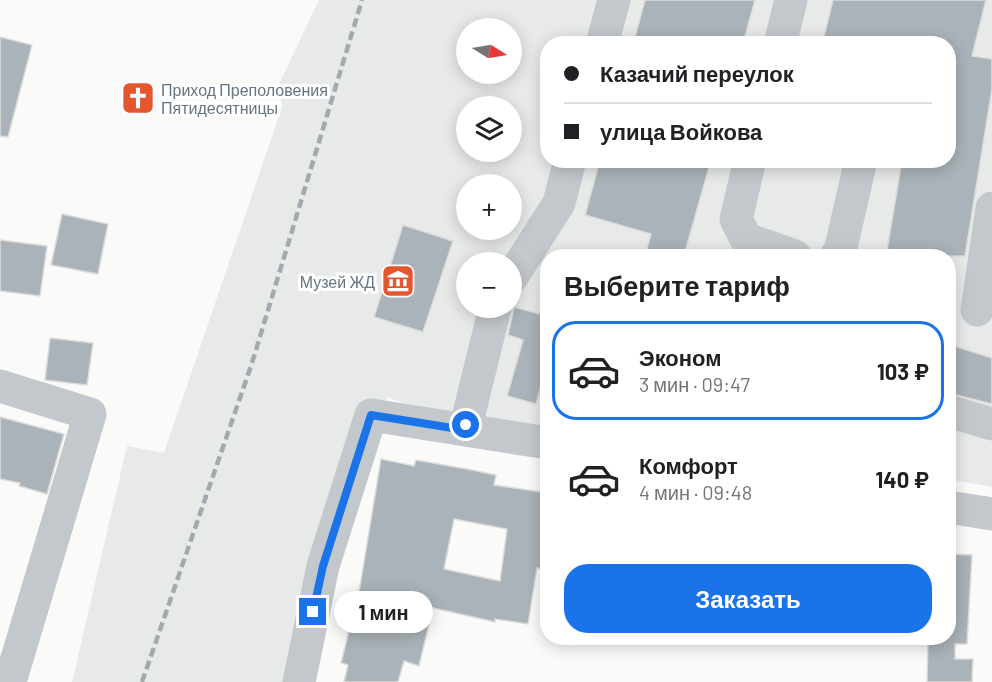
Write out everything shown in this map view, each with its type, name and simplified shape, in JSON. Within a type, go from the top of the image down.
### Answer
[{"type":"street","points":[[604,36],[614,0]]},
{"type":"street","points":[[782,36],[791,0]]},
{"type":"street","points":[[528,264],[559,203],[568,168]]},
{"type":"street","points":[[748,168],[736,219],[746,238],[776,249]]},
{"type":"street","points":[[841,249],[859,168]]},
{"type":"street","points":[[977,310],[992,208]]},
{"type":"street","points":[[465,430],[493,318]]},
{"type":"street","points":[[0,386],[90,414],[10,682]]},
{"type":"street","points":[[956,413],[992,424]]},
{"type":"street","points":[[299,682],[323,566],[371,415],[540,442]]},
{"type":"street","points":[[956,508],[992,514]]},
{"type":"shaded area","points":[[319,0],[992,0],[992,487],[956,480],[956,249],[540,249],[540,430],[433,414],[387,397],[368,443],[283,682],[72,682],[127,446],[164,453],[282,107],[279,84]]},
{"type":"building","points":[[645,0],[755,0],[745,36],[635,36]]},
{"type":"building","points":[[833,0],[986,0],[972,56],[992,59],[992,89],[965,256],[956,256],[956,249],[887,249],[901,168],[956,168],[956,36],[824,36]]},
{"type":"building","points":[[0,37],[32,45],[8,137],[0,136]]},
{"type":"building","points":[[598,168],[709,168],[686,249],[647,249],[651,234],[585,215]]},
{"type":"building","points":[[62,214],[108,224],[98,274],[51,265]]},
{"type":"building","points":[[403,225],[453,241],[423,332],[374,317]]},
{"type":"building","points":[[0,240],[47,246],[40,296],[0,291]]},
{"type":"building","points":[[522,309],[540,314],[540,390],[536,404],[507,396],[523,340],[508,335],[512,318],[522,318]]},
{"type":"building","points":[[50,338],[93,343],[87,385],[45,380]]},
{"type":"building","points":[[956,347],[992,358],[992,404],[956,395]]},
{"type":"building","points":[[0,417],[64,434],[47,494],[19,486],[20,483],[0,479]]},
{"type":"building","points":[[381,459],[414,466],[416,460],[467,469],[496,475],[494,485],[540,492],[540,569],[537,568],[528,624],[495,619],[495,622],[433,608],[419,666],[404,661],[398,682],[344,682],[348,665],[341,663],[360,586]],"holes":[[[454,519],[507,529],[500,581],[444,569]]]},
{"type":"building","points":[[956,554],[972,555],[967,644],[956,644]]},
{"type":"building","points":[[928,645],[955,645],[955,659],[973,659],[972,682],[927,682]]},
{"type":"railway","points":[[142,682],[252,363],[362,0]]},
{"type":"place","name":"Приход Преполовения Пятидесятницы","points":[[138,98]]},
{"type":"place","name":"Музей ЖД","points":[[398,281]]},
{"type":"route","points":[[313,612],[323,566],[371,415],[465,430],[466,425]]}]
